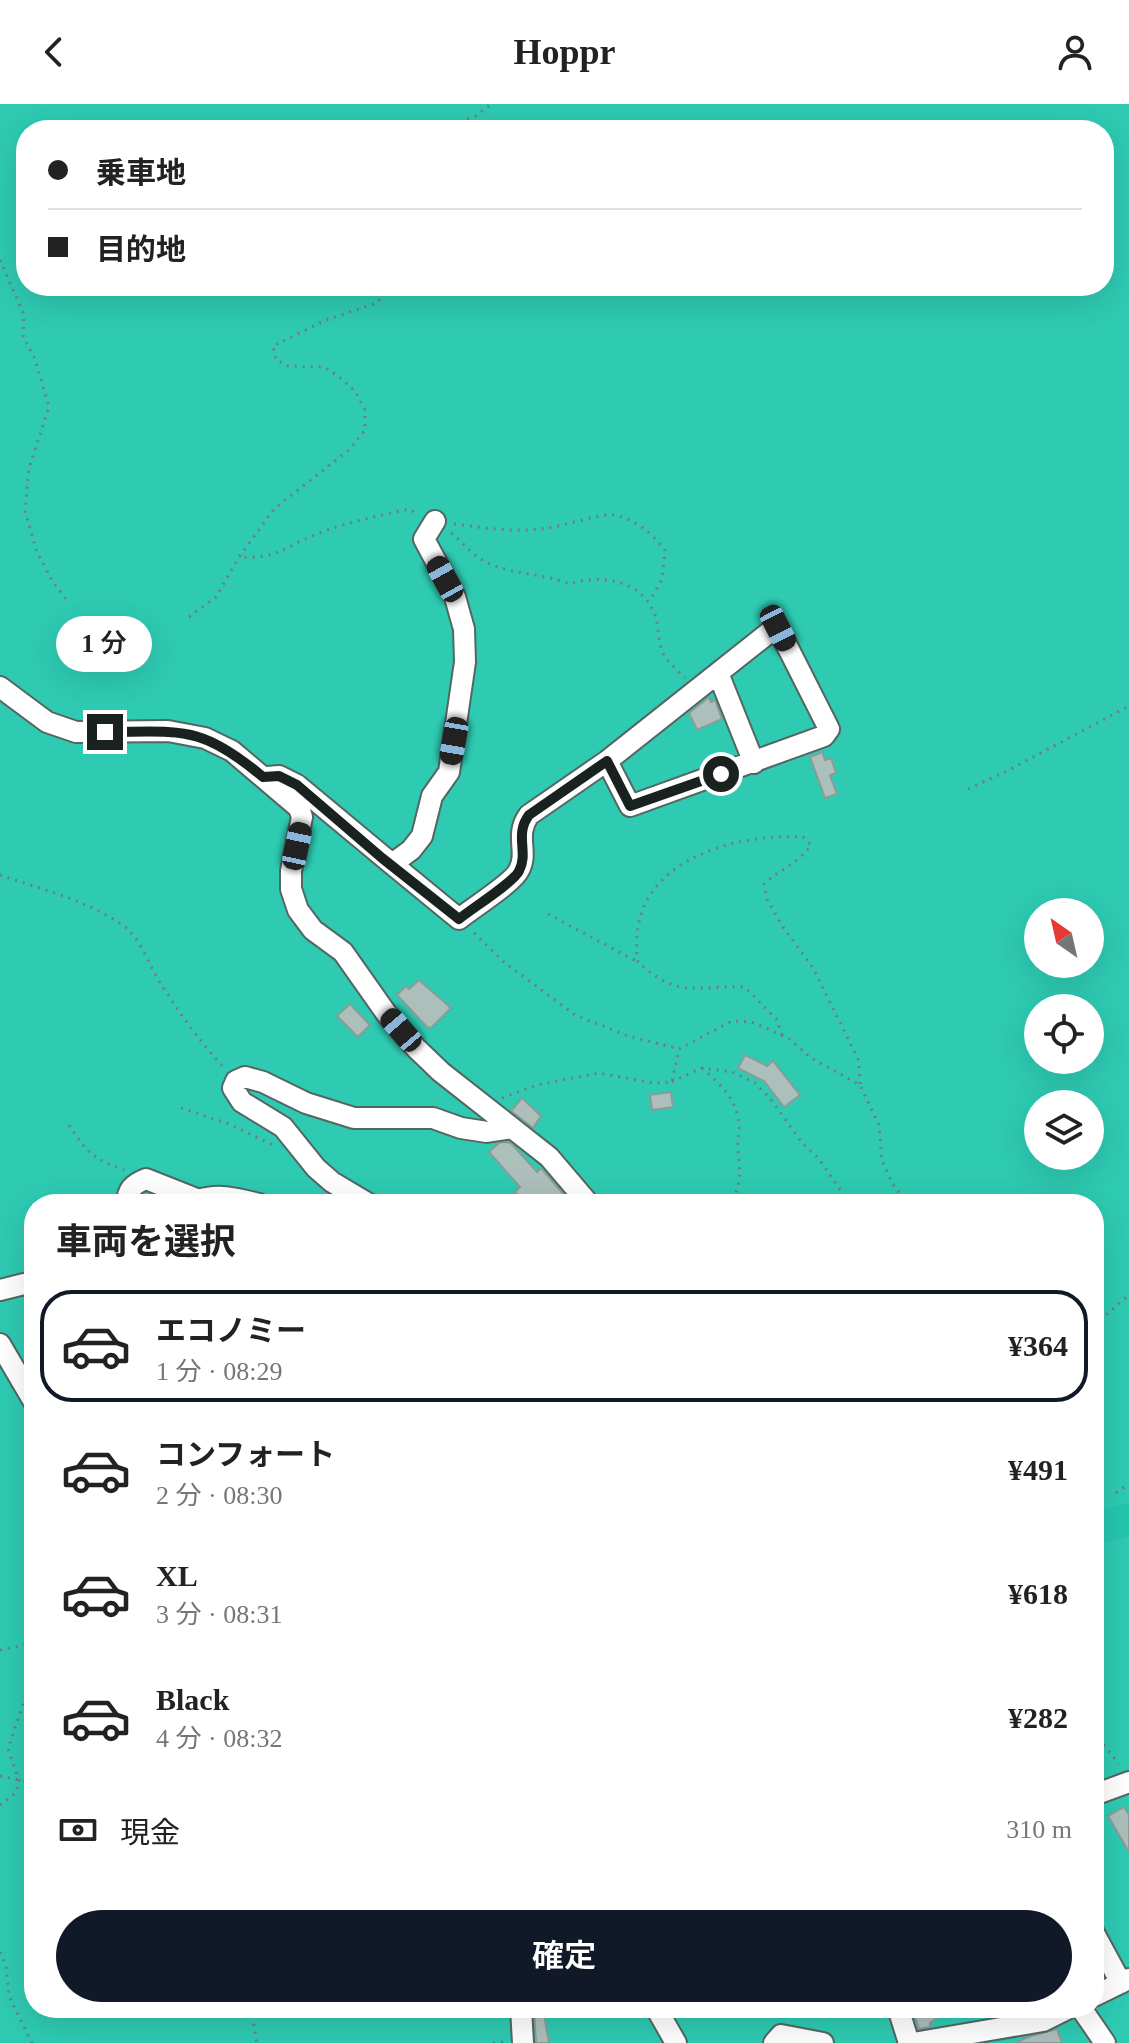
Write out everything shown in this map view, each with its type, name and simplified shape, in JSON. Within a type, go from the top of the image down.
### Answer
[{"type":"street","points":[[392,864],[411,850],[422,836],[432,796],[449,772],[465,662],[464,629],[455,597],[424,539],[435,521]]},
{"type":"street","points":[[263,777],[279,776],[297,785],[459,919],[519,872],[522,859],[520,834],[529,815],[607,761],[771,631],[778,628],[829,729],[824,736],[630,806],[607,761]]},
{"type":"street","points":[[718,673],[754,763]]},
{"type":"street","points":[[0,687],[47,722],[76,732],[168,731],[205,738],[232,751],[299,808],[302,817],[291,871],[291,889],[298,910],[313,930],[343,952],[386,1013],[416,1048],[441,1072],[549,1157],[580,1194]]},
{"type":"street","points":[[352,1194],[316,1168],[283,1127],[242,1102],[233,1088],[236,1081],[245,1077],[263,1082],[306,1103],[354,1118],[433,1118],[461,1128],[487,1132],[512,1128]]},
{"type":"street","points":[[128,1194],[135,1183],[146,1179],[184,1194]]},
{"type":"street","points":[[0,1290],[24,1284]]},
{"type":"street","points":[[0,1344],[24,1385]]},
{"type":"street","points":[[1104,1788],[1125,1774]]},
{"type":"street","points":[[1104,1948],[1125,1981],[1104,1991]]},
{"type":"street","points":[[522,2018],[523,2043]]},
{"type":"street","points":[[662,2018],[676,2043]]},
{"type":"street","points":[[902,2018],[911,2043],[1049,2018]]},
{"type":"street","points":[[1088,2018],[1105,2043]]},
{"type":"street","points":[[774,2043],[781,2035],[823,2043]]},
{"type":"path","points":[[465,120],[476,116],[491,104]]},
{"type":"path","points":[[0,260],[24,315],[23,336],[35,359],[49,407],[29,468],[25,511],[37,552],[69,603]]},
{"type":"path","points":[[189,617],[216,597],[239,557],[274,509],[350,449],[365,430],[365,410],[355,391],[324,367],[288,366],[276,360],[273,346],[326,320],[377,303],[383,296]]},
{"type":"path","points":[[239,557],[264,558],[289,549],[315,534],[357,520],[409,509],[435,521],[466,549],[488,563],[532,577],[549,576],[569,584],[586,578],[627,584],[650,601],[662,653],[696,690]]},
{"type":"path","points":[[435,521],[505,531],[546,529],[607,514],[619,516],[649,531],[665,550],[662,579],[650,601]]},
{"type":"path","points":[[968,789],[1129,706]]},
{"type":"path","points":[[638,962],[639,920],[650,895],[663,877],[687,860],[726,845],[783,836],[803,837],[811,845],[802,858],[764,884],[767,899],[813,968],[859,1061],[860,1085],[879,1125],[882,1160],[900,1194]]},
{"type":"path","points":[[0,875],[81,904],[123,925],[147,957],[160,983],[197,1039],[236,1081]]},
{"type":"path","points":[[548,914],[680,988],[745,987],[777,1020],[782,1035]]},
{"type":"path","points":[[459,919],[504,962],[575,1015],[628,1036],[679,1049],[732,1021],[752,1022],[782,1035],[811,1058],[860,1085]]},
{"type":"path","points":[[672,1082],[679,1049]]},
{"type":"path","points":[[488,1107],[503,1097],[537,1085],[599,1073],[653,1083],[672,1082],[701,1068],[732,1072],[755,1083],[803,1144],[819,1159],[843,1194]]},
{"type":"path","points":[[701,1068],[723,1087],[734,1102],[739,1124],[742,1175],[735,1194]]},
{"type":"path","points":[[181,1108],[229,1124],[284,1150]]},
{"type":"path","points":[[69,1125],[83,1147],[98,1161],[146,1179]]},
{"type":"path","points":[[1104,1316],[1129,1295]]},
{"type":"path","points":[[1116,1493],[1129,1484]]},
{"type":"path","points":[[0,1650],[24,1645]]},
{"type":"path","points":[[0,1805],[16,1793],[19,1780],[8,1749],[24,1701]]},
{"type":"path","points":[[1104,1746],[1125,1774]]},
{"type":"path","points":[[0,1776],[24,1781]]},
{"type":"path","points":[[0,1952],[6,1966],[9,1996],[32,2043]]},
{"type":"path","points":[[253,2018],[257,2043]]},
{"type":"path","points":[[493,2043],[510,2043]]},
{"type":"green space","points":[[0,104],[1129,104],[1129,2043],[0,2043]]},
{"type":"building","points":[[709,697],[711,702],[715,700],[722,719],[697,730],[689,713]]},
{"type":"building","points":[[822,752],[825,760],[831,758],[836,773],[830,775],[837,794],[825,798],[810,757]]},
{"type":"building","points":[[419,980],[451,1008],[428,1028],[397,995]]},
{"type":"building","points":[[350,1004],[370,1025],[358,1037],[337,1016]]},
{"type":"building","points":[[745,1055],[767,1066],[773,1061],[800,1095],[784,1107],[764,1081],[738,1068]]},
{"type":"building","points":[[671,1092],[673,1107],[652,1110],[650,1095]]},
{"type":"building","points":[[522,1098],[541,1116],[533,1128],[511,1111]]},
{"type":"building","points":[[499,1143],[511,1143],[537,1172],[541,1168],[563,1194],[517,1194],[515,1192],[520,1187],[489,1152]]},
{"type":"building","points":[[1124,1807],[1129,1815],[1129,1852],[1108,1816]]},
{"type":"building","points":[[535,2018],[545,2018],[549,2043],[536,2043]]},
{"type":"building","points":[[915,2018],[937,2018],[930,2023],[930,2027],[919,2029]]},
{"type":"building","points":[[1057,2029],[1062,2043],[1015,2043],[1028,2037]]},
{"type":"waterway","points":[[1104,1526],[1129,1519]]},
{"type":"route","points":[[105,732],[168,731],[205,738],[232,751],[263,777],[279,776],[297,785],[459,919],[519,872],[522,859],[520,834],[529,815],[607,761],[630,806],[721,774]]}]
